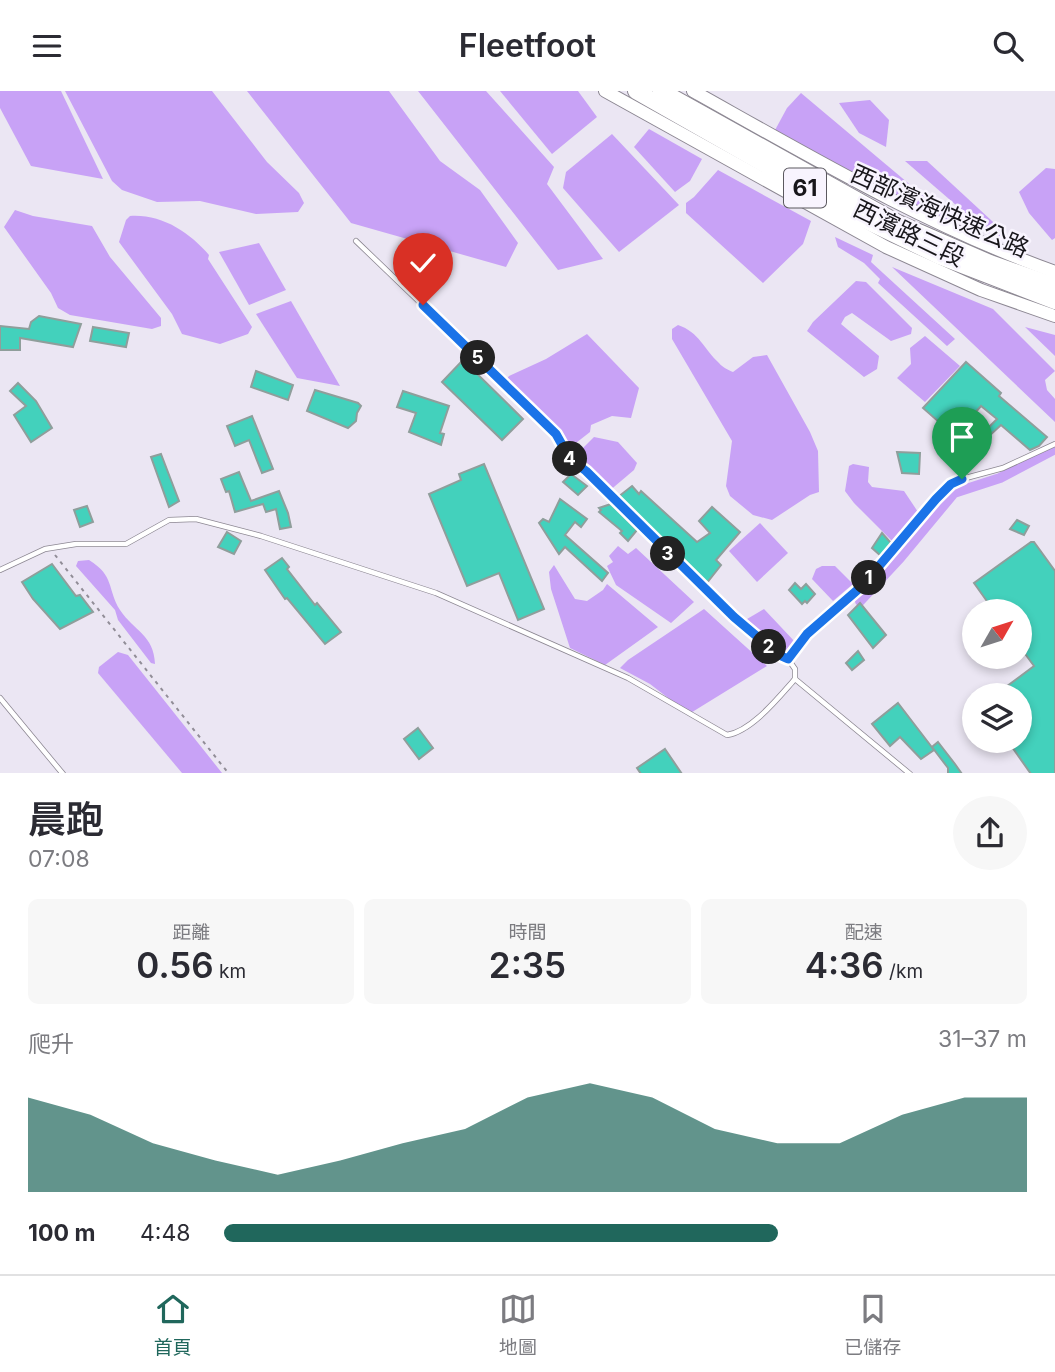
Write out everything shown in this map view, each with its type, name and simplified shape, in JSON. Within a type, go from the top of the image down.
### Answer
[{"type":"highway","name":"西部濱海快速公路","points":[[636,91],[846,211],[939,256],[1055,286]]},
{"type":"highway","name":"西部濱海快速公路","points":[[661,91],[851,198],[1055,301]]},
{"type":"street","name":"西濱路三段","points":[[605,91],[886,247],[981,290],[1055,316]]},
{"type":"street","name":"西濱路三段","points":[[693,91],[863,186],[998,251],[1055,272]]},
{"type":"lane","points":[[0,570],[45,549],[76,544],[127,544],[137,541],[160,523],[196,519],[261,536],[436,593],[628,678],[727,735],[738,733],[771,706],[795,679],[795,669],[788,659],[779,655],[734,617],[645,532],[586,471],[570,459],[556,434],[356,241]]},
{"type":"lane","points":[[788,659],[807,634],[862,586],[951,484],[1003,468],[1055,443]]},
{"type":"lane","points":[[795,679],[910,773]]},
{"type":"lane","points":[[0,698],[63,773]]},
{"type":"path","points":[[50,549],[229,773]]},
{"type":"shaded area","points":[[0,91],[61,91],[103,179],[31,166],[0,108]]},
{"type":"shaded area","points":[[65,91],[212,91],[267,162],[299,193],[304,203],[298,212],[256,214],[200,201],[157,202],[122,190],[112,181]]},
{"type":"shaded area","points":[[247,91],[389,91],[440,161],[480,190],[518,243],[506,267],[351,223]]},
{"type":"shaded area","points":[[418,91],[486,91],[554,167],[547,184],[603,259],[558,270]]},
{"type":"shaded area","points":[[500,91],[578,91],[597,117],[552,154]]},
{"type":"shaded area","points":[[801,93],[971,236],[774,132],[787,108]]},
{"type":"shaded area","points":[[870,100],[889,120],[886,147],[859,133],[839,103]]},
{"type":"shaded area","points":[[649,129],[702,159],[690,181],[675,192],[634,147]]},
{"type":"shaded area","points":[[612,134],[679,205],[619,252],[563,188],[566,172]]},
{"type":"shaded area","points":[[905,161],[927,161],[1005,233],[1000,243]]},
{"type":"shaded area","points":[[1046,168],[1055,169],[1055,238],[1052,240],[1029,213],[1019,192]]},
{"type":"shaded area","points":[[718,170],[811,221],[803,244],[763,283],[686,213],[686,203]]},
{"type":"shaded area","points":[[15,210],[33,216],[92,226],[110,257],[161,318],[161,326],[152,329],[70,315],[58,308],[51,293],[4,227]]},
{"type":"shaded area","points":[[130,216],[164,221],[184,232],[209,255],[208,259],[252,327],[248,334],[220,344],[182,334],[172,314],[119,242],[126,220]]},
{"type":"shaded area","points":[[835,237],[873,255],[871,262],[955,339],[947,346],[878,283],[880,279],[864,263],[838,247]]},
{"type":"shaded area","points":[[259,243],[286,290],[249,305],[219,252]]},
{"type":"shaded area","points":[[892,267],[993,309],[1055,371],[1045,380],[1047,390],[1055,399],[1055,422]]},
{"type":"shaded area","points":[[856,281],[866,282],[912,328],[911,334],[891,341],[852,313],[845,317],[841,324],[879,356],[877,369],[864,377],[807,331]]},
{"type":"shaded area","points":[[291,301],[340,386],[297,378],[256,314]]},
{"type":"shaded area","points":[[678,325],[691,332],[720,364],[733,372],[753,357],[767,355],[818,451],[819,492],[772,520],[753,515],[730,496],[726,486],[732,441],[672,339],[672,329]]},
{"type":"shaded area","points":[[1025,327],[1055,335],[1055,356]]},
{"type":"shaded area","points":[[587,334],[639,388],[631,418],[612,416],[591,425],[590,432],[567,450],[560,439],[503,384],[509,376],[546,359]]},
{"type":"shaded area","points":[[925,336],[960,366],[925,402],[897,378],[911,364],[910,348]]},
{"type":"shaded area","points":[[594,437],[618,442],[637,463],[634,470],[608,492],[573,458]]},
{"type":"shaded area","points":[[853,464],[869,467],[868,482],[872,487],[904,491],[920,515],[918,521],[896,545],[845,491],[849,466]]},
{"type":"shaded area","points":[[760,523],[788,553],[757,582],[729,551]]},
{"type":"shaded area","points":[[618,546],[628,554],[636,548],[694,602],[671,623],[616,585],[607,566],[613,562],[609,556]]},
{"type":"shaded area","points":[[89,560],[107,577],[120,610],[151,646],[155,664],[151,663],[118,620],[115,610],[76,566],[78,561]]},
{"type":"shaded area","points":[[554,565],[575,599],[587,601],[607,584],[658,627],[605,665],[570,648],[551,589],[549,572]]},
{"type":"shaded area","points":[[835,566],[853,584],[833,601],[812,579],[816,569]]},
{"type":"shaded area","points":[[704,609],[767,666],[689,714],[650,684],[620,668]]},
{"type":"shaded area","points":[[764,609],[796,643],[781,656],[742,622]]},
{"type":"shaded area","points":[[118,652],[128,655],[222,773],[182,773],[98,673],[99,667]]},
{"type":"building","points":[[39,316],[81,324],[73,347],[20,338],[20,350],[0,350],[0,326],[29,329],[31,322]]},
{"type":"building","points":[[93,327],[129,333],[126,347],[90,341]]},
{"type":"building","points":[[463,360],[523,419],[502,440],[442,382]]},
{"type":"building","points":[[966,362],[1001,393],[999,396],[1047,437],[1039,446],[1030,450],[1001,425],[977,447],[973,443],[997,419],[981,406],[955,436],[923,408]]},
{"type":"building","points":[[256,371],[293,385],[288,400],[251,387]]},
{"type":"building","points":[[18,383],[36,401],[52,428],[31,442],[14,415],[26,406],[10,391]]},
{"type":"building","points":[[315,390],[358,403],[361,406],[356,421],[348,428],[307,411]]},
{"type":"building","points":[[403,391],[449,406],[440,433],[444,434],[441,445],[409,432],[416,413],[397,407]]},
{"type":"building","points":[[252,416],[273,469],[262,473],[249,440],[235,446],[227,426]]},
{"type":"building","points":[[897,452],[920,453],[919,474],[902,473]]},
{"type":"building","points":[[161,454],[179,501],[169,507],[151,457]]},
{"type":"building","points":[[484,464],[544,609],[518,620],[499,573],[467,586],[429,494],[461,480],[459,474]]},
{"type":"building","points":[[239,472],[251,501],[279,491],[291,527],[280,529],[276,509],[266,512],[263,504],[235,512],[229,491],[226,492],[221,479]]},
{"type":"building","points":[[571,474],[587,486],[578,495],[563,482]]},
{"type":"building","points":[[632,486],[697,542],[710,533],[699,521],[712,507],[740,532],[716,560],[721,565],[706,584],[618,497]]},
{"type":"building","points":[[560,499],[587,519],[581,527],[575,522],[565,535],[608,573],[602,581],[565,547],[559,554],[539,523],[543,519],[549,522]]},
{"type":"building","points":[[611,504],[637,530],[628,541],[620,533],[622,531],[599,512],[599,508]]},
{"type":"building","points":[[87,506],[93,522],[80,527],[74,510]]},
{"type":"building","points":[[1017,520],[1029,526],[1024,535],[1010,529]]},
{"type":"building","points":[[227,532],[241,541],[234,554],[218,547]]},
{"type":"building","points":[[882,533],[891,543],[881,556],[872,548]]},
{"type":"building","points":[[1031,542],[1034,542],[1055,571],[1055,773],[1030,773],[1016,753],[1032,753],[1032,683],[1011,683],[1034,666],[1032,599],[985,599],[974,583]]},
{"type":"building","points":[[282,558],[289,567],[287,569],[315,605],[317,603],[341,632],[325,644],[287,598],[285,599],[265,570]]},
{"type":"building","points":[[52,564],[76,596],[80,595],[93,612],[60,629],[33,599],[22,582]]},
{"type":"building","points":[[795,583],[801,589],[806,584],[815,594],[807,603],[805,601],[802,604],[789,590]]},
{"type":"building","points":[[860,603],[886,635],[873,648],[848,615]]},
{"type":"building","points":[[858,651],[864,660],[852,670],[846,663]]},
{"type":"building","points":[[898,703],[934,750],[921,759],[900,737],[890,746],[872,724]]},
{"type":"building","points":[[418,728],[433,748],[419,759],[404,739]]},
{"type":"building","points":[[938,742],[961,773],[948,773],[948,768],[932,747]]},
{"type":"building","points":[[665,749],[681,773],[640,773],[637,768]]},
{"type":"waterway","points":[[860,601],[954,493],[1000,478],[1055,449]]},
{"type":"route","points":[[423,305],[556,434],[570,459],[586,471],[645,532],[734,617],[779,655],[788,659],[807,634],[862,586],[936,499],[951,484],[962,479]]}]
